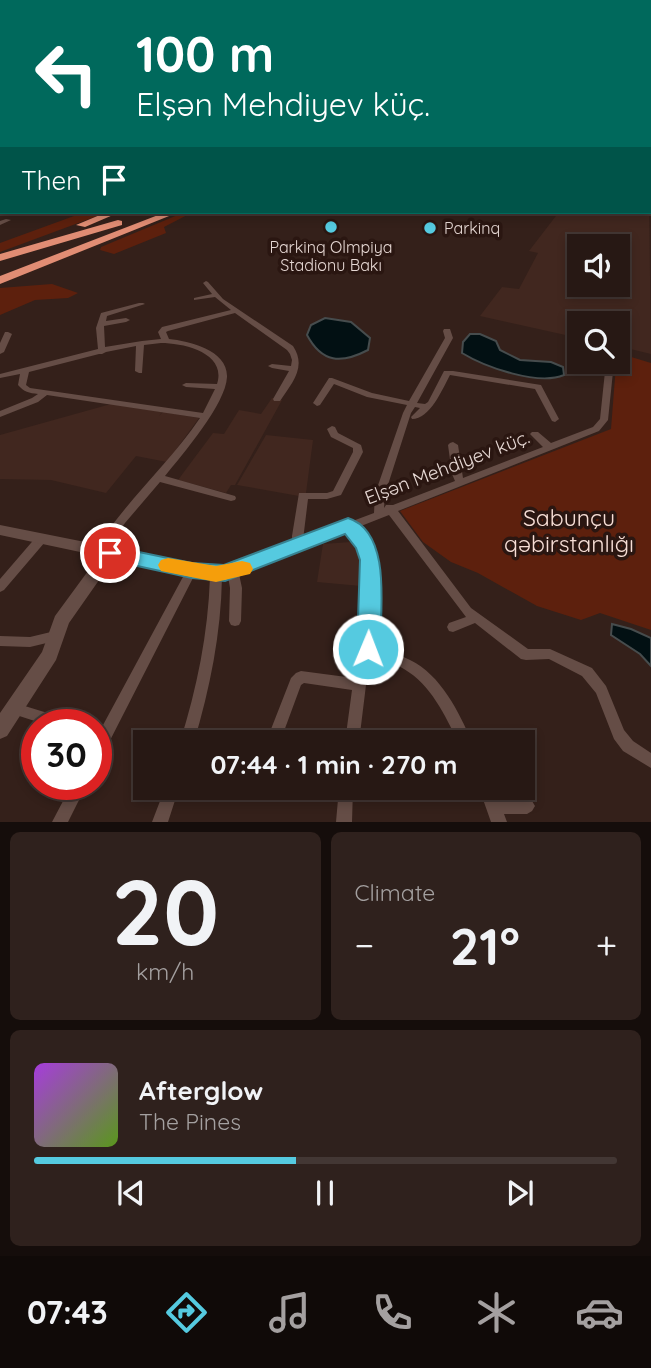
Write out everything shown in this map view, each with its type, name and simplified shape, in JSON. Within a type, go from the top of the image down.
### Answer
[{"type":"highway","points":[[0,280],[169,214]]},
{"type":"highway","points":[[0,256],[43,248],[118,217]]},
{"type":"highway","points":[[0,270],[118,217]]},
{"type":"street","points":[[0,223],[8,220]]},
{"type":"street","points":[[206,283],[215,295],[290,348],[297,359],[277,399]]},
{"type":"street","points":[[196,299],[215,295]]},
{"type":"street","points":[[102,352],[100,328],[104,315],[141,304]]},
{"type":"street","points":[[166,341],[162,332],[164,329],[236,311]]},
{"type":"street","points":[[103,324],[126,320]]},
{"type":"street","points":[[447,331],[449,334],[446,343],[411,405],[380,494],[384,510],[438,569],[457,600],[475,618],[526,654],[550,654],[586,672],[601,690],[619,734],[628,746],[651,761]]},
{"type":"street","points":[[1,348],[8,334]]},
{"type":"street","points":[[0,376],[102,352],[166,341],[188,344],[205,351],[222,373],[220,387],[204,416],[159,478],[122,520],[61,621],[50,655],[0,730]]},
{"type":"street","points":[[139,371],[140,344]]},
{"type":"street","points":[[272,366],[294,369]]},
{"type":"street","points":[[25,370],[22,388],[204,416]]},
{"type":"street","points":[[415,417],[431,404],[447,373],[453,373],[538,387],[555,419]]},
{"type":"street","name":"Elşən Mehdiyev küç.","points":[[0,530],[192,570],[216,574],[233,572],[384,510],[550,448],[602,425],[608,374]]},
{"type":"street","points":[[317,403],[332,380],[370,395],[426,407]]},
{"type":"street","points":[[186,384],[220,387]]},
{"type":"street","points":[[0,414],[35,400],[45,393]]},
{"type":"street","points":[[299,545],[297,536],[303,495],[327,496],[337,493],[358,452],[358,447],[334,435],[332,429]]},
{"type":"street","points":[[536,434],[550,448]]},
{"type":"street","points":[[453,445],[457,455],[456,473],[461,482]]},
{"type":"street","points":[[159,478],[231,498]]},
{"type":"street","points":[[348,525],[365,545],[371,560],[368,649],[359,685],[353,730]]},
{"type":"street","points":[[0,587],[41,539]]},
{"type":"street","points":[[112,722],[192,570]]},
{"type":"street","points":[[233,572],[235,621]]},
{"type":"street","points":[[191,730],[206,678],[216,608],[216,574]]},
{"type":"street","points":[[453,627],[475,618]]},
{"type":"street","points":[[0,641],[30,642],[55,636]]},
{"type":"street","points":[[368,649],[408,664],[423,674],[458,730]]},
{"type":"street","points":[[277,730],[296,682],[301,677],[359,685]]},
{"type":"street","points":[[15,709],[21,711]]},
{"type":"street","points":[[60,822],[72,800]]},
{"type":"street","points":[[160,822],[168,800]]},
{"type":"street","points":[[344,822],[345,800]]},
{"type":"street","points":[[496,814],[527,806]]},
{"type":"shaded area","points":[[557,214],[649,214],[651,354],[630,349],[630,311],[567,311],[567,335],[480,316],[502,287],[519,289],[538,253],[529,251]]},
{"type":"shaded area","points":[[325,318],[351,322],[370,338],[368,350],[341,359],[326,356],[319,351],[307,335],[311,325]]},
{"type":"shaded area","points":[[470,334],[480,334],[496,341],[500,350],[520,360],[551,362],[563,367],[564,375],[553,378],[526,377],[484,364],[462,353],[463,342]]},
{"type":"shaded area","points":[[272,398],[282,400],[235,485],[231,485],[226,493],[178,480],[213,433],[224,434],[239,410],[261,414]]},
{"type":"shaded area","points":[[111,404],[162,412],[159,416],[163,412],[199,418],[167,462],[136,456],[106,493],[51,480],[0,479],[0,435]]},
{"type":"shaded area","points":[[266,435],[313,440],[306,493],[300,493],[299,496],[237,485]]},
{"type":"shaded area","points":[[351,542],[364,552],[361,586],[317,582],[323,544]]},
{"type":"shaded area","points":[[612,624],[651,638],[651,666],[640,654],[611,635]]},
{"type":"green space","points":[[80,214],[103,214],[0,252],[0,243]]},
{"type":"green space","points":[[180,214],[189,214],[164,227],[166,233],[114,254],[100,250],[101,247]]},
{"type":"green space","points":[[52,284],[78,293],[68,298],[35,300],[0,315],[0,288]]},
{"type":"green space","name":"Sabunçu qəbirstanlığı","points":[[630,357],[651,363],[651,630],[600,613],[581,620],[537,606],[478,573],[451,562],[423,542],[400,511],[611,429],[615,374],[630,374]]},
{"type":"slow traffic","points":[[168,565],[216,574],[242,569]]},
{"type":"place","name":"Parkinq Olmpiya Stadionu Bakı","points":[[331,227]]},
{"type":"place","name":"Parkinq","points":[[430,228]]},
{"type":"route","points":[[110,553],[192,570],[225,573],[242,569],[348,525],[365,545],[371,560],[368,649]]}]
